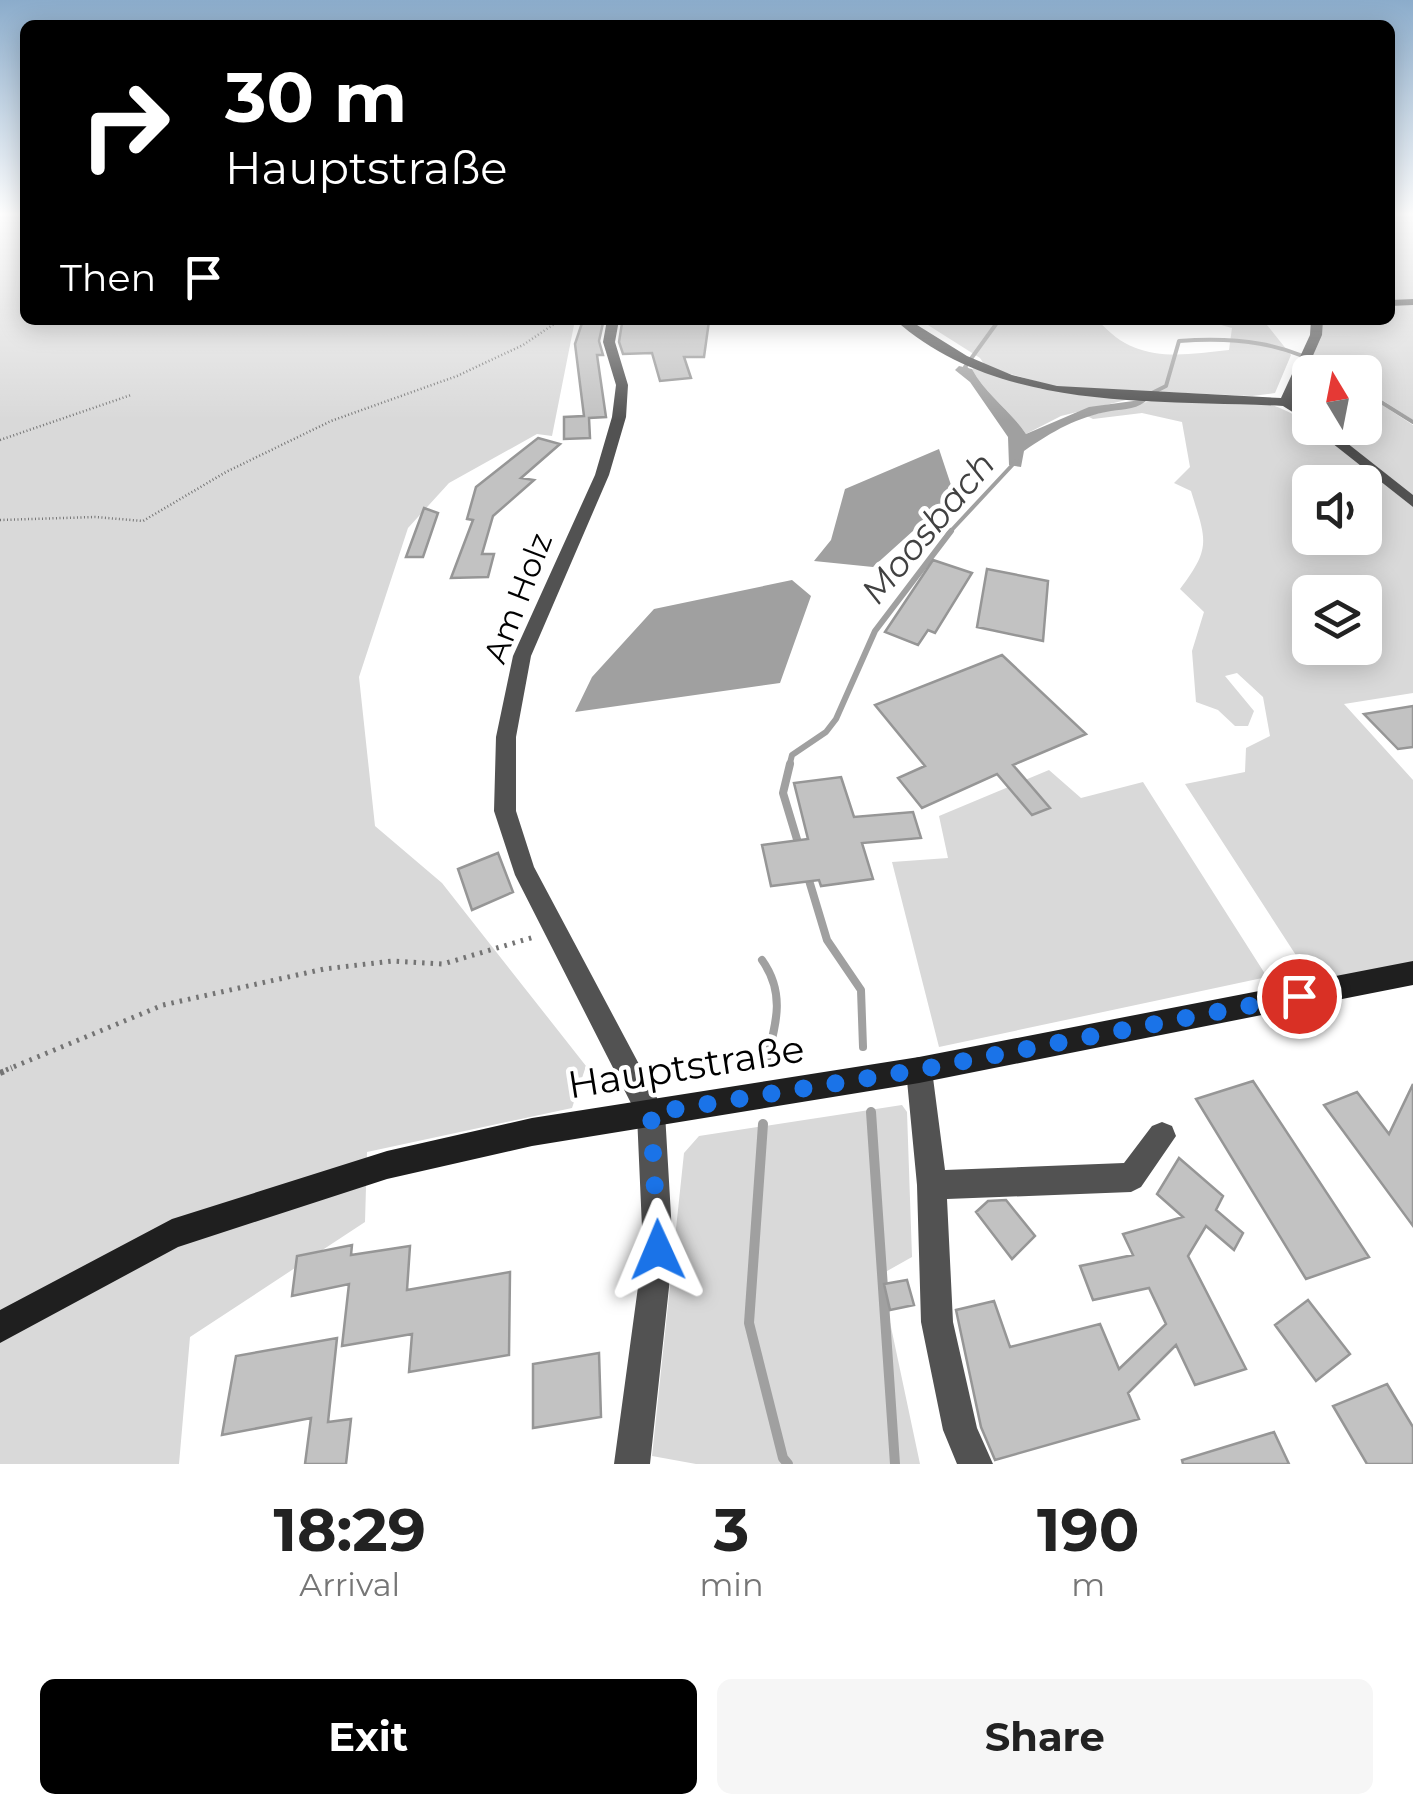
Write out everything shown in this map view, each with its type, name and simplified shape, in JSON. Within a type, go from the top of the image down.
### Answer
[{"type":"main road","name":"Hauptstraße","points":[[0,1328],[172,1234],[387,1165],[532,1132],[918,1070],[1413,974]]},
{"type":"street","name":"Am Holz","points":[[612,325],[608,342],[622,385],[619,417],[602,475],[522,656],[506,738],[505,811],[523,868],[651,1113]]},
{"type":"street","points":[[909,325],[968,362],[1057,390],[1286,402],[1292,406]]},
{"type":"street","points":[[1286,402],[1315,325]]},
{"type":"street","points":[[1341,445],[1413,502]]},
{"type":"street","points":[[918,1070],[932,1185],[937,1322],[960,1430],[975,1464]]},
{"type":"street","points":[[632,1464],[658,1250],[651,1113]]},
{"type":"street","points":[[932,1185],[1131,1178],[1162,1136]]},
{"type":"path","points":[[0,520],[96,517],[143,521],[226,472],[314,430],[457,376],[523,345],[553,325]]},
{"type":"path","points":[[0,440],[131,395]]},
{"type":"path","points":[[0,1072],[162,1005],[324,969],[392,961],[443,964],[553,930]]},
{"type":"shaded area","points":[[0,283],[20,283],[20,325],[574,325],[552,436],[537,434],[449,483],[408,528],[359,677],[375,826],[442,883],[586,1066],[572,1108],[367,1152],[365,1222],[190,1337],[179,1464],[0,1464]]},
{"type":"shaded area","points":[[1395,283],[1413,283],[1413,299],[1395,301]]},
{"type":"shaded area","points":[[1413,303],[1413,420],[1382,400],[1382,355],[1311,355],[1320,325],[1395,325],[1395,305]]},
{"type":"shaded area","points":[[928,325],[1103,325],[1126,344],[1142,350],[1192,354],[1229,350],[1232,328],[1221,325],[1267,325],[1291,355],[1275,393],[1252,396],[1056,387],[986,367],[980,358]]},
{"type":"shaded area","points":[[959,366],[972,369],[1026,434],[1089,407],[1148,399],[1136,407],[1087,417],[1066,426],[1024,451],[1021,467],[1009,465],[1008,437],[970,382],[955,370]]},
{"type":"shaded area","points":[[972,369],[1041,389],[1130,399],[1061,416],[1026,434],[984,387]]},
{"type":"shaded area","points":[[1164,398],[1266,403],[1292,414],[1292,445],[1338,445],[1363,465],[1292,465],[1292,555],[1382,555],[1382,481],[1413,507],[1413,693],[1344,704],[1413,780],[1413,962],[1321,980],[1301,963],[1185,784],[1245,772],[1246,748],[1270,736],[1263,697],[1237,673],[1225,676],[1254,711],[1248,726],[1235,726],[1218,710],[1196,702],[1192,651],[1204,612],[1180,589],[1197,563],[1203,532],[1191,491],[1174,483],[1190,467],[1182,422],[1142,413],[1093,419],[1087,416]]},
{"type":"shaded area","points":[[1382,405],[1413,425],[1413,497],[1382,473],[1382,465],[1372,465],[1347,445],[1382,445]]},
{"type":"shaded area","points":[[939,449],[954,494],[873,567],[814,561],[831,540],[845,489]]},
{"type":"shaded area","points":[[792,580],[811,596],[780,683],[575,712],[592,677],[654,609]]},
{"type":"shaded area","points":[[1049,770],[1081,798],[1143,782],[1267,977],[939,1047],[892,862],[948,858],[939,816]]},
{"type":"shaded area","points":[[902,1105],[907,1112],[912,1257],[880,1275],[920,1464],[696,1464],[652,1456],[684,1153],[699,1136]]},
{"type":"building","points":[[581,325],[603,325],[599,341],[603,355],[597,355],[606,417],[589,418],[590,438],[564,439],[564,417],[584,416],[575,344]]},
{"type":"building","points":[[622,325],[708,325],[704,357],[684,357],[691,378],[660,381],[652,353],[623,354],[619,342]]},
{"type":"building","points":[[538,438],[560,444],[521,478],[534,480],[493,516],[482,554],[494,554],[488,577],[451,578],[473,520],[467,519],[476,487]]},
{"type":"building","points":[[424,508],[438,513],[423,557],[406,557]]},
{"type":"building","points":[[933,560],[972,573],[935,633],[928,630],[918,645],[885,632]]},
{"type":"building","points":[[987,569],[1048,581],[1043,641],[977,627]]},
{"type":"building","points":[[1002,655],[1086,734],[1013,765],[1050,808],[1032,815],[997,774],[922,808],[898,778],[925,766],[875,705]]},
{"type":"building","points":[[1413,706],[1413,747],[1398,749],[1364,714]]},
{"type":"building","points":[[841,777],[854,817],[913,812],[921,838],[862,843],[873,879],[821,886],[819,880],[771,886],[762,845],[808,839],[794,783]]},
{"type":"building","points":[[498,853],[513,892],[472,910],[458,869]]},
{"type":"building","points":[[1253,1081],[1369,1257],[1306,1279],[1196,1099]]},
{"type":"building","points":[[1413,1084],[1413,1226],[1324,1105],[1357,1092],[1389,1134]]},
{"type":"building","points":[[1179,1158],[1223,1196],[1216,1210],[1243,1233],[1234,1250],[1206,1226],[1188,1256],[1246,1369],[1195,1385],[1176,1345],[1128,1393],[1139,1419],[995,1460],[981,1427],[956,1310],[994,1301],[1010,1347],[1100,1324],[1119,1369],[1166,1324],[1149,1288],[1093,1300],[1080,1266],[1133,1255],[1123,1234],[1183,1217],[1157,1194]]},
{"type":"building","points":[[1006,1200],[1035,1236],[1012,1259],[976,1212],[988,1201]]},
{"type":"building","points":[[352,1245],[351,1255],[410,1246],[407,1290],[510,1272],[509,1355],[409,1372],[412,1334],[342,1346],[349,1284],[292,1296],[297,1256]]},
{"type":"building","points":[[907,1280],[914,1305],[890,1310],[884,1284]]},
{"type":"building","points":[[1308,1300],[1350,1354],[1316,1381],[1275,1325]]},
{"type":"building","points":[[337,1338],[328,1422],[351,1419],[346,1464],[305,1464],[311,1418],[222,1435],[236,1356]]},
{"type":"building","points":[[599,1353],[601,1417],[533,1428],[533,1364]]},
{"type":"building","points":[[1387,1384],[1413,1427],[1413,1464],[1367,1464],[1333,1406]]},
{"type":"building","points":[[1274,1432],[1289,1464],[1183,1464],[1182,1460]]},
{"type":"waterway","name":"Moosbach","points":[[969,372],[965,367],[995,325]]},
{"type":"waterway","points":[[1150,394],[1166,386],[1179,341],[1260,344],[1300,355]]},
{"type":"waterway","points":[[1382,403],[1413,422]]},
{"type":"waterway","name":"Moosbach","points":[[948,534],[1017,460]]},
{"type":"waterway","name":"Moosbach","points":[[789,767],[792,755],[826,732],[836,719],[875,631],[951,531]]},
{"type":"waterway","name":"Moosbach","points":[[790,764],[783,793],[799,846]]},
{"type":"waterway","name":"Moosbach","points":[[808,877],[827,940],[861,990],[863,1047]]},
{"type":"waterway","points":[[762,960],[777,999],[765,1066]]},
{"type":"waterway","name":"Moosbach","points":[[871,1112],[895,1464]]},
{"type":"waterway","points":[[763,1124],[749,1323],[783,1458],[788,1464]]},
{"type":"route","points":[[658,1250],[651,1113],[918,1070],[1299,996]]}]
